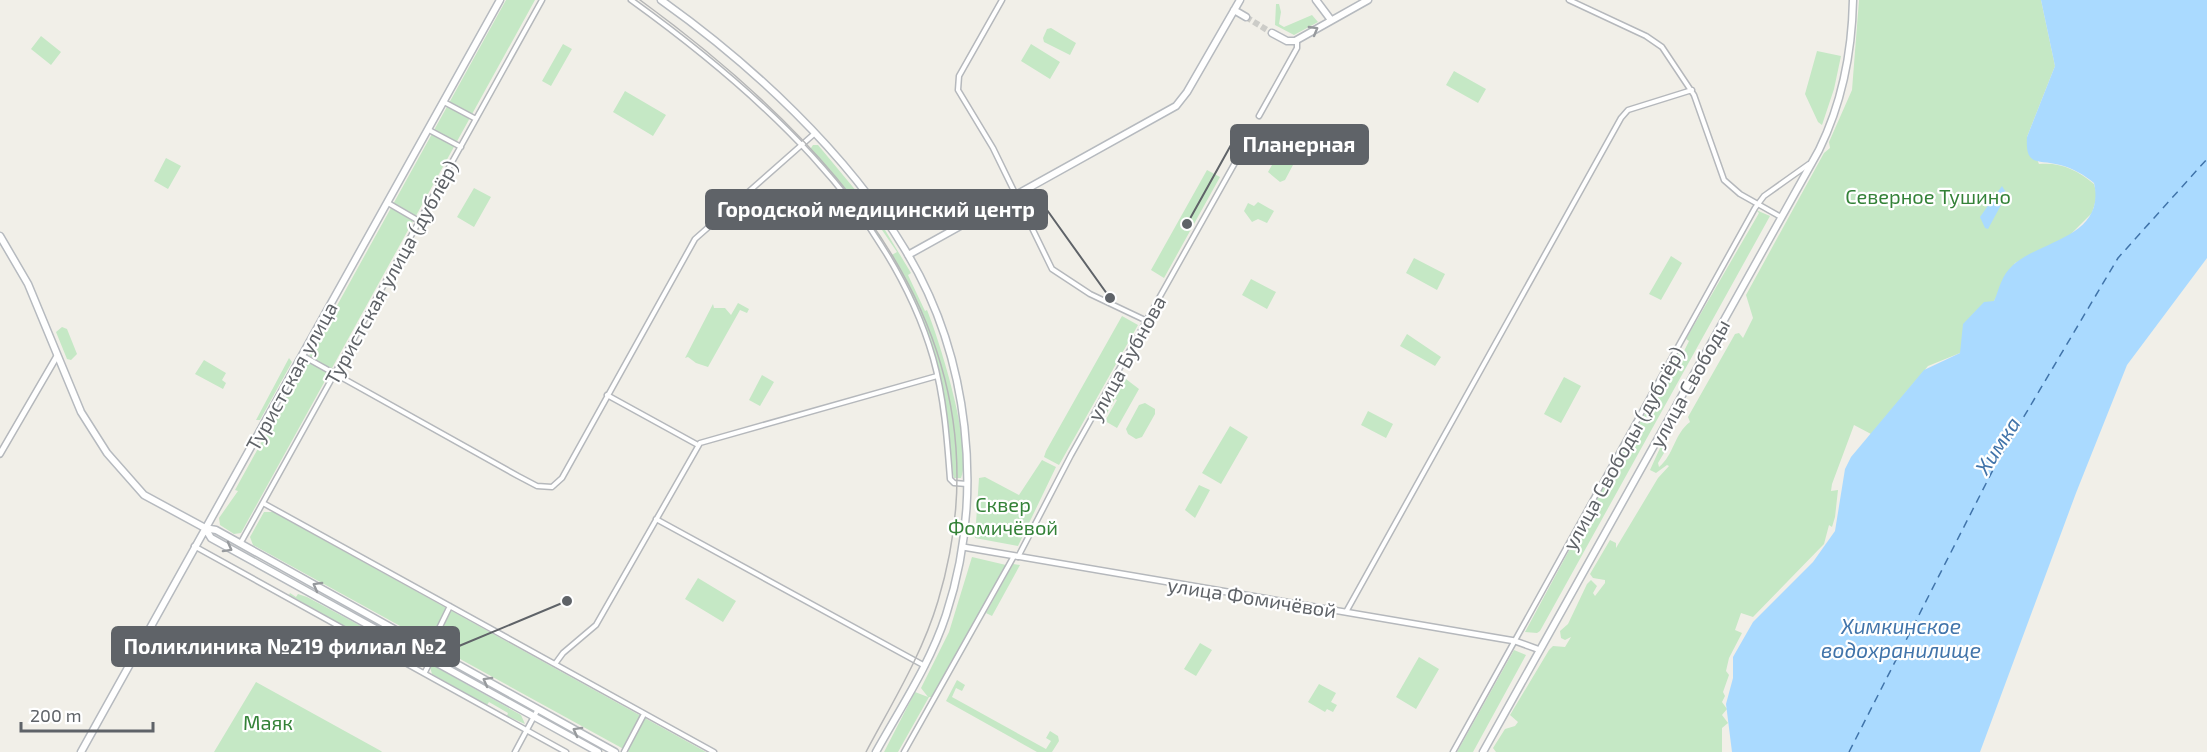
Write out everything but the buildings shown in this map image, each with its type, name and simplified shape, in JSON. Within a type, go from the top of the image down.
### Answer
[{"type":"main road","name":"Туристская улица","points":[[81,752],[193,546],[302,356],[500,0]]},
{"type":"main road","points":[[661,0],[737,60],[814,134],[868,196],[909,255],[933,307],[952,364],[965,439],[968,484],[963,547],[946,616],[925,666],[876,752]]},
{"type":"main road","points":[[909,255],[1179,104],[1240,0]]},
{"type":"main road","points":[[1316,0],[1331,20]]},
{"type":"main road","points":[[1272,33],[1287,41],[1297,40],[1368,0]]},
{"type":"main road","name":"улица Свободы","points":[[1483,752],[1813,161],[1841,93],[1848,56],[1853,0]]},
{"type":"main road","points":[[1234,10],[1246,17]]},
{"type":"main road","points":[[0,236],[28,284],[88,425],[124,474],[144,495],[205,528],[216,530],[615,752]]},
{"type":"main road","points":[[205,528],[211,538],[598,752]]},
{"type":"street","name":"Туристская улица (дублёр)","points":[[240,544],[542,0]]},
{"type":"street","points":[[631,0],[712,62],[802,146],[838,188],[888,256],[913,305],[937,376],[945,412],[950,479],[954,483],[968,484]]},
{"type":"street","points":[[1002,0],[959,76],[957,87],[993,148],[1052,269],[1091,295],[1147,321]]},
{"type":"street","points":[[1569,0],[1654,40],[1674,62],[1692,90],[1721,176],[1729,186],[1780,217]]},
{"type":"street","points":[[1259,116],[1297,48],[1297,40]]},
{"type":"street","points":[[1346,612],[1620,118],[1628,110],[1692,90]]},
{"type":"street","points":[[444,102],[476,119]]},
{"type":"street","points":[[428,130],[460,147]]},
{"type":"street","points":[[302,356],[537,486],[552,487],[562,478],[695,239],[814,134]]},
{"type":"street","name":"улица Бубнова","points":[[904,752],[1236,161]]},
{"type":"street","name":"улица Свободы (дублёр)","points":[[1453,752],[1758,205],[1764,196],[1813,161]]},
{"type":"street","points":[[388,203],[420,221]]},
{"type":"street","points":[[0,454],[57,356]]},
{"type":"street","points":[[555,664],[563,653],[596,625],[698,445],[937,376]]},
{"type":"street","points":[[607,395],[698,445]]},
{"type":"street","points":[[262,502],[714,752]]},
{"type":"street","points":[[656,519],[925,666]]},
{"type":"street","points":[[193,546],[425,672],[566,752]]},
{"type":"street","name":"улица Фомичёвой","points":[[963,547],[1515,641],[1540,650]]},
{"type":"street","points":[[429,649],[450,606]]},
{"type":"street","points":[[384,651],[391,638]]},
{"type":"street","points":[[425,672],[431,660]]},
{"type":"street","points":[[514,752],[538,710]]},
{"type":"street","points":[[624,752],[644,714]]},
{"type":"green space","points":[[506,0],[535,0],[241,533],[234,534],[220,525],[219,518],[238,491],[235,490]]},
{"type":"green space","name":"Северное Тушино","points":[[1859,0],[2041,0],[2055,66],[2027,137],[2039,164],[2054,164],[2068,168],[2094,184],[2097,196],[2092,213],[2066,239],[2015,263],[1994,301],[1960,353],[1928,366],[1871,434],[1854,425],[1832,484],[1831,491],[1838,490],[1835,517],[1832,527],[1829,525],[1824,544],[1753,617],[1741,613],[1735,630],[1742,633],[1729,658],[1726,671],[1729,675],[1723,692],[1725,696],[1722,702],[1727,709],[1722,715],[1728,723],[1722,728],[1722,752],[1496,752],[1493,748],[1505,729],[1515,726],[1518,722],[1510,715],[1549,650],[1553,646],[1565,647],[1571,637],[1565,640],[1561,638],[1560,631],[1568,624],[1587,584],[1591,580],[1597,586],[1593,593],[1595,596],[1605,583],[1605,580],[1593,578],[1590,574],[1610,540],[1616,543],[1616,548],[1658,478],[1669,466],[1667,465],[1656,473],[1650,470],[1660,448],[1663,446],[1667,448],[1658,463],[1659,467],[1690,422],[1688,417],[1735,334],[1739,333],[1743,338],[1753,318],[1746,295],[1824,153],[1830,148],[1829,142],[1852,90]]},
{"type":"green space","points":[[1276,4],[1279,4],[1281,12],[1279,24],[1284,27],[1312,15],[1318,22],[1294,35],[1275,25]]},
{"type":"green space","points":[[1051,28],[1076,43],[1070,55],[1044,42],[1043,38],[1047,29]]},
{"type":"green space","points":[[41,36],[61,52],[51,65],[31,49]]},
{"type":"green space","points":[[563,44],[572,49],[551,86],[542,81]]},
{"type":"green space","points":[[1031,44],[1060,62],[1050,79],[1021,61]]},
{"type":"green space","points":[[1817,51],[1841,56],[1834,89],[1822,125],[1818,122],[1805,94]]},
{"type":"green space","points":[[1454,71],[1486,89],[1478,103],[1446,85]]},
{"type":"green space","points":[[625,91],[666,115],[653,136],[613,112]]},
{"type":"green space","points":[[1289,140],[1301,150],[1285,180],[1280,182],[1268,172],[1285,142]]},
{"type":"green space","points":[[813,145],[818,145],[867,204],[865,206],[878,225],[874,228],[882,238],[880,239],[809,151]]},
{"type":"green space","points":[[166,158],[181,166],[168,189],[154,181]]},
{"type":"green space","points":[[1207,170],[1220,177],[1164,278],[1151,270]]},
{"type":"green space","points":[[474,188],[491,197],[474,227],[457,217]]},
{"type":"green space","points":[[1258,202],[1274,211],[1267,223],[1258,219],[1252,222],[1244,211],[1248,203],[1254,206]]},
{"type":"green space","points":[[1756,210],[1770,216],[1540,631],[1525,632],[1606,482],[1609,484],[1618,466],[1616,464],[1662,384],[1661,382],[1680,349],[1684,351],[1689,341],[1686,339],[1759,213]]},
{"type":"green space","points":[[882,225],[911,273],[908,275],[925,311],[927,310],[939,345],[953,394],[963,443],[964,463],[961,478],[954,478],[953,474],[947,413],[936,365],[916,310],[890,256],[897,252],[880,227]]},
{"type":"green space","points":[[1671,256],[1682,263],[1661,300],[1649,294]]},
{"type":"green space","points":[[1414,258],[1445,274],[1437,290],[1406,273]]},
{"type":"green space","points":[[1251,279],[1276,292],[1267,309],[1242,295]]},
{"type":"green space","points":[[738,303],[749,309],[747,313],[740,310],[708,367],[688,357],[685,358],[713,304],[714,308],[725,308],[731,315]]},
{"type":"green space","points":[[1122,316],[1138,325],[1059,465],[1044,457],[1046,451]]},
{"type":"green space","points":[[62,327],[67,329],[77,354],[71,360],[67,359],[56,332]]},
{"type":"green space","points":[[1407,334],[1441,357],[1435,366],[1400,346]]},
{"type":"green space","points":[[289,358],[292,362],[260,420],[256,420]]},
{"type":"green space","points":[[204,360],[226,373],[222,380],[226,383],[223,389],[195,374]]},
{"type":"green space","points":[[762,375],[774,382],[760,406],[749,400]]},
{"type":"green space","points":[[1122,376],[1139,389],[1117,428],[1105,421],[1117,400],[1115,399],[1103,420],[1099,417]]},
{"type":"green space","points":[[1564,377],[1581,386],[1561,423],[1544,414]]},
{"type":"green space","points":[[1145,403],[1155,409],[1155,414],[1142,437],[1136,439],[1128,434],[1126,429],[1139,405]]},
{"type":"green space","points":[[1368,411],[1393,424],[1386,438],[1361,425]]},
{"type":"green space","points":[[1230,426],[1248,437],[1221,484],[1202,473]]},
{"type":"green space","name":"Сквер Фомичёвой","points":[[1042,460],[1056,467],[1018,546],[975,538],[979,478],[985,477],[1019,495]]},
{"type":"green space","points":[[1199,485],[1210,490],[1195,518],[1185,510]]},
{"type":"green space","points":[[264,512],[273,512],[706,752],[629,752],[253,545],[250,537]]},
{"type":"green space","points":[[972,557],[1006,565],[953,661],[955,667],[943,678],[944,682],[934,697],[929,697],[898,752],[884,752],[915,692],[928,697],[921,688],[949,632]]},
{"type":"green space","points":[[1013,564],[1020,565],[992,616],[986,613]]},
{"type":"green space","points":[[698,578],[736,601],[723,622],[685,599]]},
{"type":"green space","points":[[290,593],[296,597],[298,594],[307,597],[385,639],[387,643],[382,647],[289,595]]},
{"type":"green space","points":[[1200,643],[1212,650],[1196,676],[1184,669]]},
{"type":"green space","points":[[1514,650],[1526,655],[1473,752],[1457,752]]},
{"type":"green space","points":[[1419,657],[1439,669],[1416,709],[1396,697]]},
{"type":"green space","points":[[430,667],[436,667],[521,715],[525,724],[507,716],[508,713],[489,702],[487,705],[432,674]]},
{"type":"green space","points":[[957,680],[965,685],[962,691],[956,688],[952,697],[1046,749],[1051,741],[1046,738],[1050,731],[1058,736],[1059,741],[1052,752],[1037,752],[946,701]]},
{"type":"green space","name":"Маяк","points":[[256,682],[381,751],[382,752],[214,752]]},
{"type":"green space","points":[[1319,684],[1336,693],[1331,702],[1337,705],[1333,712],[1327,709],[1325,712],[1308,702]]},
{"type":"water","name":"Химкинское водохранилище","points":[[2041,0],[2207,0],[2207,258],[2127,365],[2076,493],[1980,752],[1732,752],[1726,704],[1733,678],[1733,657],[1753,622],[1813,562],[1835,531],[1845,469],[1851,457],[1924,370],[1960,353],[1963,324],[1984,302],[1994,301],[2009,269],[2025,257],[2068,235],[2081,226],[2090,215],[2095,201],[2094,183],[2074,170],[2035,160],[2028,154],[2027,137],[2055,66]]},
{"type":"water","points":[[2002,186],[2007,194],[1988,229],[1985,228],[1980,217]]},
{"type":"ferry route","points":[[1849,752],[1997,462],[2118,258],[2207,159]]},
{"type":"tunnel","points":[[1246,17],[1272,33]]},
{"type":"tram line","points":[[640,0],[713,56],[781,118],[842,184],[892,256],[930,333],[952,416],[956,506],[938,601],[931,621],[906,678],[866,752]]},
{"type":"place","name":"Планерная","points":[[1187,224]]},
{"type":"place","name":"Городской медицинский центр","points":[[1110,298]]},
{"type":"place","name":"Поликлиника №219 филиал №2","points":[[567,601]]},
{"type":"water label","name":"Химка","points":[[1997,445]]}]
